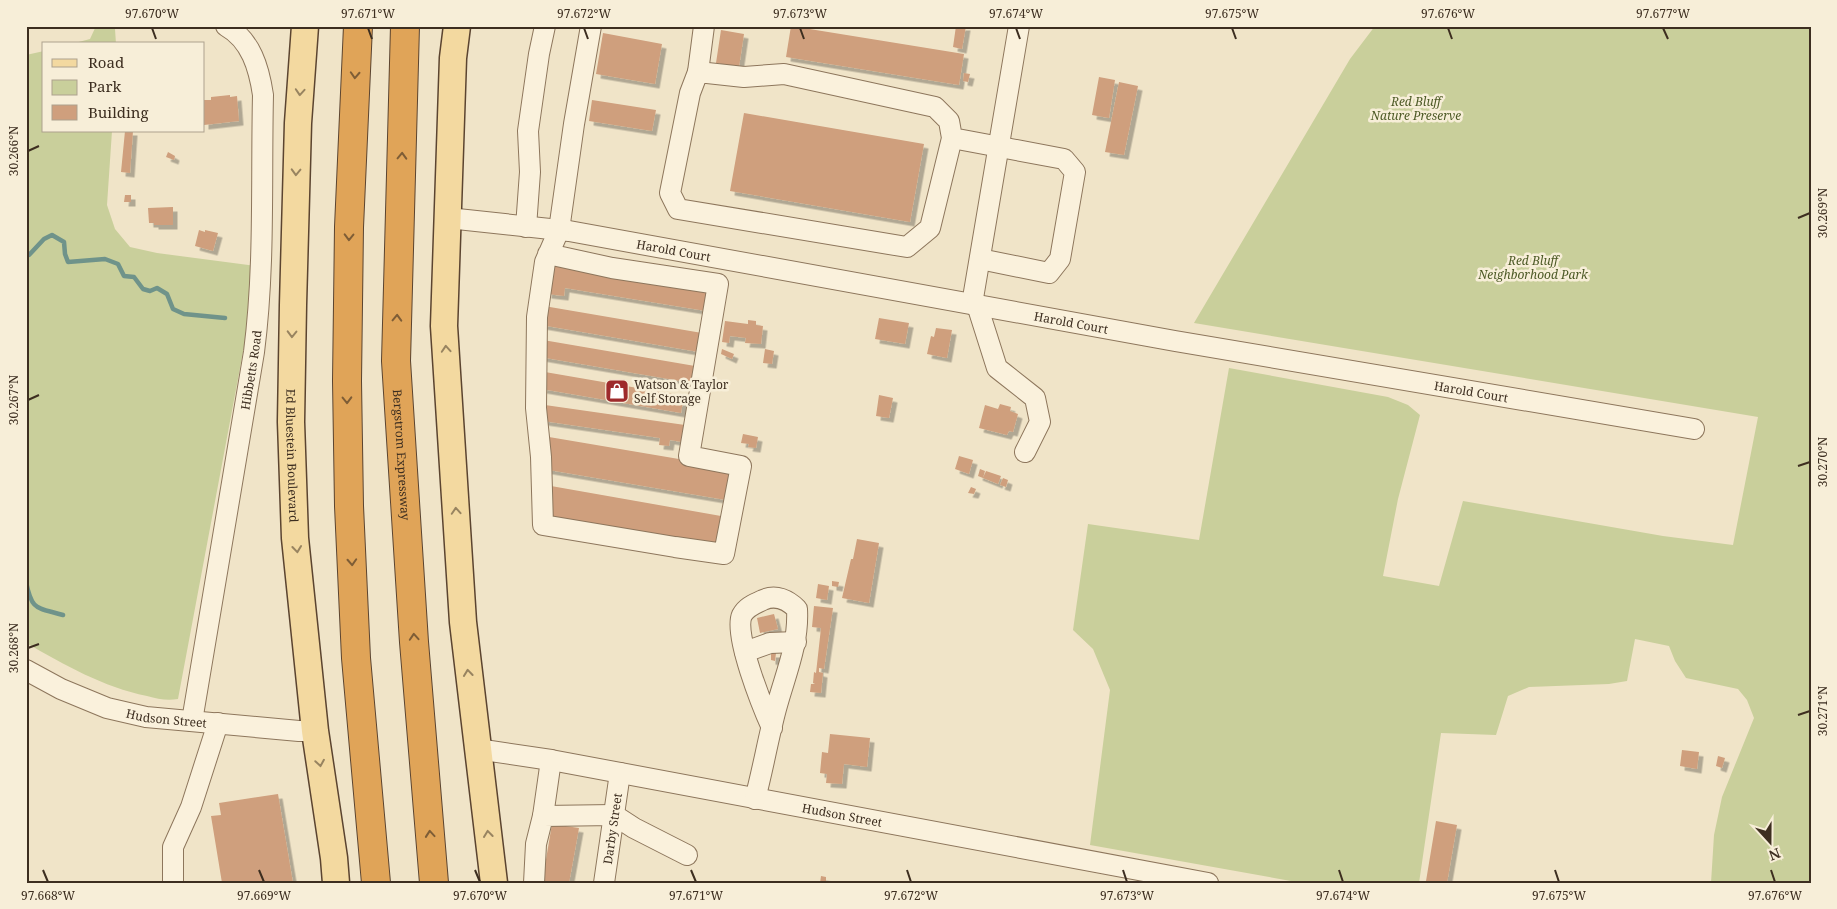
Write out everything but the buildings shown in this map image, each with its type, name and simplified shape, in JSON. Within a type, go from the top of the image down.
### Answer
[{"type":"highway","points":[[358,26],[349,227],[346,381],[356,658],[376,883]]},
{"type":"highway","name":"Bergstrom Expressway","points":[[405,26],[396,361],[414,642],[434,883]]},
{"type":"main road","name":"Ed Bluestein Boulevard","points":[[305,26],[298,123],[292,305],[292,422],[295,538],[315,731],[336,883]]},
{"type":"main road","points":[[457,26],[453,58],[444,326],[463,622],[494,883]]},
{"type":"street","name":"Hibbetts Road","points":[[192,721],[254,352],[258,318],[262,85],[260,75],[248,47],[238,33],[226,26]]},
{"type":"street","points":[[526,226],[530,172],[528,130],[545,26]]},
{"type":"street","points":[[548,254],[612,268],[718,284],[689,456],[741,466],[724,554],[543,525],[536,408],[537,317],[544,262],[548,254],[560,230],[574,124],[591,26]]},
{"type":"street","points":[[698,72],[744,77],[784,74],[935,107],[949,120],[952,138],[930,228],[907,247],[678,209],[670,193],[690,93],[698,72],[704,26]]},
{"type":"street","points":[[1019,26],[980,259],[975,304],[997,368],[1035,398],[1040,422],[1026,452]]},
{"type":"street","points":[[952,138],[1064,158],[1075,172],[1060,259],[1049,273],[980,259]]},
{"type":"street","name":"Harold Court","points":[[448,218],[560,230],[1222,349],[1694,429]]},
{"type":"street","points":[[755,799],[796,642],[798,624],[797,609],[788,600],[769,597],[748,607],[741,616],[742,640],[745,652],[760,700],[772,728]]},
{"type":"street","points":[[745,652],[770,643],[796,642]]},
{"type":"street","name":"Hudson Street","points":[[26,670],[61,689],[108,708],[146,717],[315,731]]},
{"type":"street","points":[[173,883],[173,847],[191,807],[218,723]]},
{"type":"street","name":"Hudson Street","points":[[477,749],[551,760],[1208,883]]},
{"type":"street","points":[[534,883],[536,844],[543,816],[551,760]]},
{"type":"street","name":"Darby Street","points":[[604,883],[620,774]]},
{"type":"street","points":[[543,816],[614,815],[634,828],[687,855]]},
{"type":"green space","points":[[96,26],[113,26],[115,29],[116,42],[79,42],[90,39]]},
{"type":"green space","points":[[1375,26],[1811,26],[1811,883],[1711,883],[1714,835],[1722,797],[1754,718],[1747,700],[1738,689],[1686,678],[1675,661],[1669,646],[1635,639],[1627,681],[1609,684],[1529,687],[1508,696],[1496,735],[1441,733],[1419,883],[1302,883],[1090,845],[1110,690],[1093,649],[1073,630],[1088,524],[1199,540],[1229,368],[1388,397],[1408,405],[1420,415],[1398,499],[1383,576],[1439,586],[1463,501],[1663,536],[1733,545],[1758,417],[1194,323],[1350,59]]},
{"type":"green space","points":[[42,51],[42,132],[112,132],[107,205],[115,229],[130,247],[157,253],[256,266],[246,336],[178,699],[159,699],[115,687],[70,667],[26,643],[26,55]]},
{"type":"waterway","points":[[26,254],[29,255],[44,239],[52,235],[64,242],[68,262],[105,259],[118,264],[124,276],[134,277],[143,289],[150,291],[157,288],[167,294],[173,309],[184,314],[225,318]]},
{"type":"waterway","points":[[26,582],[33,603],[41,609],[63,615]]},
{"type":"place","name":"Watson & Taylor Self Storage","points":[[617,391]]},
{"type":"park label","name":"Red Bluff Nature Preserve","points":[[1416,108]]},
{"type":"park label","name":"Red Bluff Neighborhood Park","points":[[1533,267]]}]
